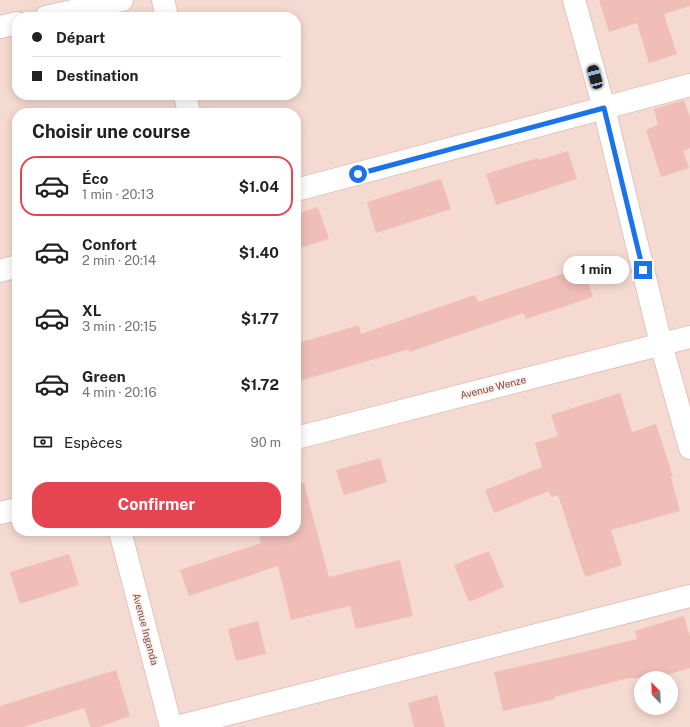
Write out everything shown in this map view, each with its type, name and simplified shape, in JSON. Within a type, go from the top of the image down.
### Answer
[{"type":"street","points":[[68,12],[122,0]]},
{"type":"street","points":[[163,0],[166,12]]},
{"type":"street","points":[[574,0],[604,108],[661,344],[690,448]]},
{"type":"street","points":[[0,27],[12,25]]},
{"type":"street","points":[[301,189],[690,86]]},
{"type":"street","points":[[0,271],[12,267]]},
{"type":"street","name":"Avenue Wenze","points":[[301,437],[690,337]]},
{"type":"street","points":[[0,513],[12,510]]},
{"type":"street","name":"Avenue Inganda","points":[[121,536],[171,727]]},
{"type":"street","points":[[177,727],[690,596]]},
{"type":"shaded area","points":[[0,0],[690,0],[690,727],[0,727]]},
{"type":"building","points":[[599,0],[690,0],[690,6],[664,14],[677,54],[649,63],[637,23],[609,32]]},
{"type":"building","points":[[684,100],[690,118],[690,148],[683,151],[689,168],[661,177],[646,130],[658,125],[654,109]]},
{"type":"building","points":[[568,151],[577,179],[496,205],[486,174],[538,158],[539,160]]},
{"type":"building","points":[[441,179],[451,209],[376,233],[367,202]]},
{"type":"building","points":[[318,207],[329,239],[301,247],[301,212]]},
{"type":"building","points":[[583,267],[593,297],[526,319],[523,313],[409,352],[409,349],[301,381],[301,342],[359,325],[361,334],[475,295],[478,302]]},
{"type":"building","points":[[620,393],[632,432],[656,424],[673,477],[671,477],[680,511],[611,530],[622,565],[585,577],[558,495],[551,497],[549,491],[494,513],[485,490],[542,467],[535,443],[558,436],[551,415]]},
{"type":"building","points":[[380,458],[387,482],[344,495],[336,470]]},
{"type":"building","points":[[301,483],[304,483],[329,577],[400,560],[413,616],[356,629],[350,606],[291,620],[278,566],[189,596],[180,570],[261,543],[259,536],[301,536]]},
{"type":"building","points":[[489,551],[504,587],[469,602],[454,565]]},
{"type":"building","points":[[69,554],[79,585],[20,604],[10,572]]},
{"type":"building","points":[[684,616],[690,637],[690,668],[678,672],[634,671],[634,678],[629,678],[554,697],[555,699],[503,711],[494,672],[637,639],[635,631]]},
{"type":"building","points":[[258,621],[266,654],[236,661],[228,629]]},
{"type":"building","points":[[116,670],[130,716],[99,727],[91,727],[84,708],[23,727],[0,727],[0,706]]},
{"type":"building","points":[[437,695],[445,727],[414,727],[408,703]]},
{"type":"route","points":[[358,174],[604,108],[643,270]]}]
